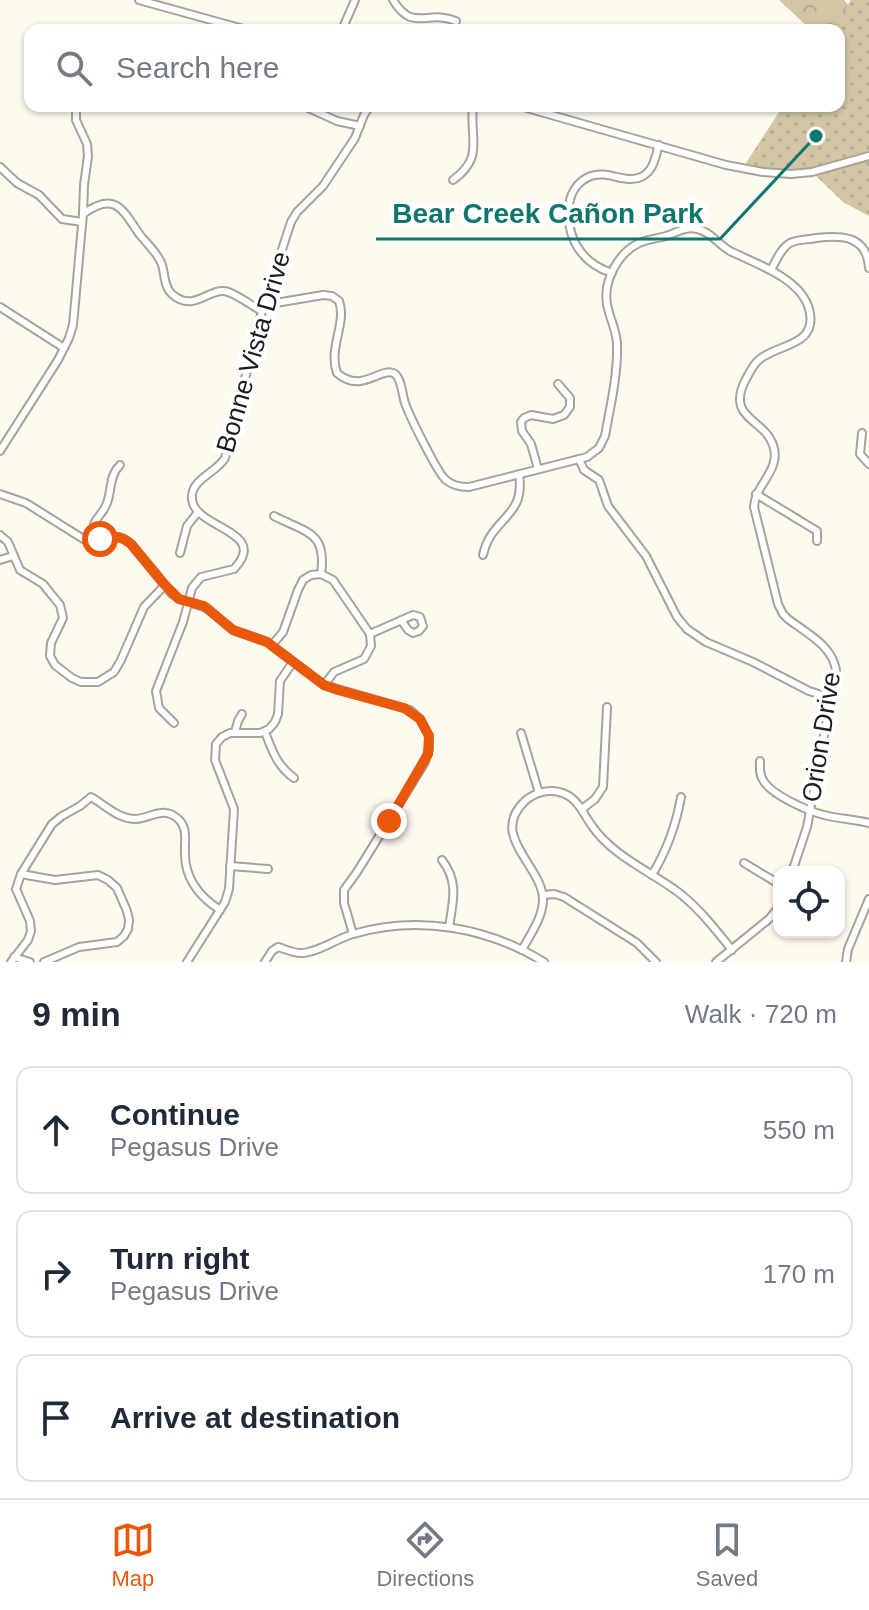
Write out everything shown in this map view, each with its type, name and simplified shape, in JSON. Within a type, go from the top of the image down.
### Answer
[{"type":"street","points":[[139,0],[225,24]]},
{"type":"street","points":[[345,24],[355,0]]},
{"type":"street","points":[[393,0],[402,14],[410,19],[439,17],[456,21]]},
{"type":"street","points":[[0,451],[64,348],[73,325],[88,151],[76,112]]},
{"type":"street","points":[[317,112],[360,126]]},
{"type":"street","name":"Bonne Vista Drive","points":[[198,512],[193,503],[193,493],[197,485],[225,458],[263,308],[291,222],[323,186],[355,138],[366,112]]},
{"type":"street","points":[[453,180],[465,171],[473,158],[473,112]]},
{"type":"street","points":[[541,112],[741,169],[777,174],[812,172],[869,156]]},
{"type":"street","points":[[612,273],[591,262],[577,246],[569,226],[571,196],[581,182],[591,176],[603,174],[632,179],[643,176],[653,166],[659,145]]},
{"type":"street","points":[[0,167],[13,180],[42,198],[62,219],[83,218],[102,204],[125,211],[157,256],[168,290],[175,297],[192,301],[216,291],[225,291],[263,308],[323,295],[336,298],[342,309],[334,357],[337,373],[354,382],[387,372],[396,375],[405,405],[438,471],[446,480],[469,487],[587,457],[596,452],[605,436],[617,348],[616,332],[606,300],[612,273],[622,255],[646,240],[689,228],[705,232],[727,250],[771,270],[787,281],[808,306],[810,318],[805,334],[797,342],[766,355],[754,364],[741,391],[741,402],[744,413],[768,435],[775,454],[772,468],[756,494],[817,531],[817,541]]},
{"type":"street","points":[[771,270],[784,248],[791,243],[835,236],[847,237],[859,245],[868,257],[869,268]]},
{"type":"street","points":[[0,307],[64,348]]},
{"type":"street","points":[[538,469],[521,422],[531,415],[557,419],[564,415],[570,407],[570,398],[558,384]]},
{"type":"street","points":[[862,433],[860,454],[869,464]]},
{"type":"street","points":[[579,459],[584,470],[599,480],[605,500],[646,556],[677,617],[693,635],[809,691],[832,698]]},
{"type":"street","points":[[94,540],[94,521],[106,506],[113,472],[120,465]]},
{"type":"street","points":[[483,555],[491,533],[518,501],[521,491],[519,474]]},
{"type":"street","points":[[0,494],[26,503],[81,538],[124,538],[179,599],[207,608],[233,630],[272,645],[324,685],[410,710],[425,725],[429,736],[425,762],[344,890],[344,903],[353,934]]},
{"type":"street","name":"Orion Drive","points":[[756,494],[755,513],[778,604],[783,614],[823,646],[833,658],[836,674],[805,837],[794,866]]},
{"type":"street","points":[[174,723],[159,708],[156,691],[183,622],[192,588],[205,576],[230,572],[238,566],[243,556],[242,543],[236,536],[198,512],[184,531],[180,553]]},
{"type":"street","points":[[274,516],[317,540],[323,553],[321,574]]},
{"type":"street","points":[[0,535],[8,542],[20,570],[43,584],[60,605],[63,618],[51,643],[50,656],[55,665],[81,682],[98,682],[114,672],[144,607],[165,585]]},
{"type":"street","points":[[0,560],[13,556]]},
{"type":"street","points":[[272,645],[283,632],[300,585],[307,577],[321,574],[329,577],[370,634],[371,646],[364,659],[334,672],[324,685]]},
{"type":"street","points":[[370,634],[401,620]]},
{"type":"street","points":[[187,962],[228,893],[234,809],[214,754],[216,744],[222,737],[235,732],[255,734],[265,732],[272,726],[276,718],[280,681],[293,662]]},
{"type":"street","points":[[582,809],[595,799],[603,787],[607,707]]},
{"type":"street","points":[[235,732],[242,714]]},
{"type":"street","points":[[265,732],[277,762],[294,778]]},
{"type":"street","points":[[521,733],[539,793]]},
{"type":"street","points":[[760,761],[760,774],[768,786],[810,811],[869,823]]},
{"type":"street","points":[[522,950],[540,915],[543,895],[516,844],[514,819],[528,799],[552,791],[573,798],[606,842],[695,907],[732,950]]},
{"type":"street","points":[[12,960],[28,940],[31,931],[30,921],[16,889],[21,874],[52,824],[93,797],[117,814],[129,818],[163,812],[177,818],[185,831],[184,856],[191,881],[205,899],[220,910]]},
{"type":"street","points":[[652,875],[671,837],[681,797]]},
{"type":"street","points":[[442,860],[454,886],[449,927]]},
{"type":"street","points":[[744,863],[773,880]]},
{"type":"street","points":[[230,866],[268,869]]},
{"type":"street","points":[[21,874],[55,880],[98,875],[117,888],[127,911],[128,929],[117,942],[79,947],[44,962]]},
{"type":"street","points":[[543,895],[564,897],[637,943],[656,962]]},
{"type":"street","points":[[846,962],[848,949],[869,899]]},
{"type":"street","points":[[716,962],[773,914]]},
{"type":"street","points":[[265,962],[278,947],[302,953],[353,934],[395,926],[449,927],[487,935],[544,962]]},
{"type":"street","points":[[12,960],[30,962]]},
{"type":"green space","points":[[779,0],[844,0],[869,30],[845,30],[845,24],[805,24]]},
{"type":"green space","points":[[851,0],[869,0],[869,216],[843,202],[814,174],[744,166],[779,112],[845,112],[845,24],[836,24]]},
{"type":"place","name":"Bear Creek Cañon Park","points":[[816,136]]},
{"type":"route","points":[[100,539],[114,536],[124,538],[176,597],[204,606],[233,630],[267,642],[315,680],[338,690],[410,710],[420,719],[429,736],[428,754],[389,821]]}]
